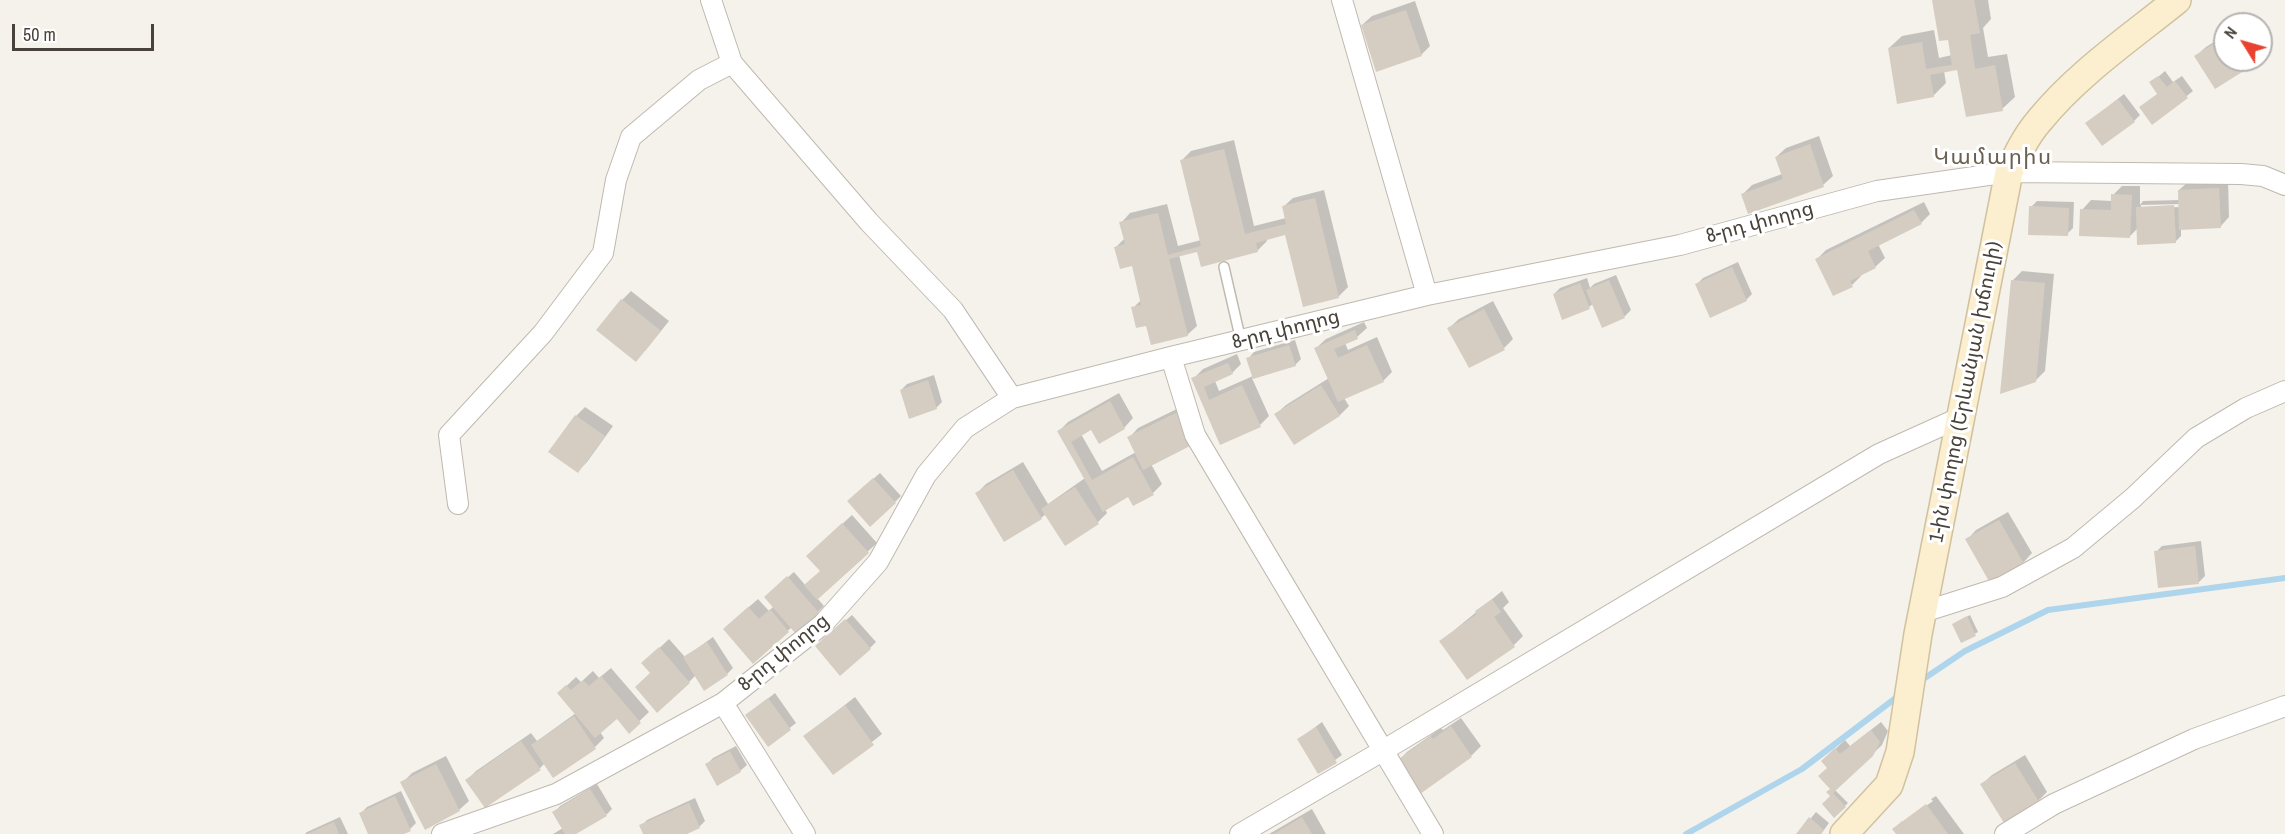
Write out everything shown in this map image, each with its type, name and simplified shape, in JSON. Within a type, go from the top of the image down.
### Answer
[{"type":"main road","name":"1-ին փողոց (Երևանյան խճուղի)","points":[[1844,834],[1889,785],[1900,752],[1920,623],[2009,172],[2038,121],[2080,78],[2177,0]]},
{"type":"street","points":[[711,0],[732,63],[869,222],[953,310],[1012,398]]},
{"type":"street","points":[[1342,0],[1427,295]]},
{"type":"street","points":[[458,504],[449,435],[543,333],[603,252],[616,180],[631,137],[699,80],[732,63]]},
{"type":"street","name":"8-րդ փողոց","points":[[442,834],[556,794],[723,703],[824,624],[878,562],[926,475],[965,428],[1012,398],[1427,295],[1680,245],[1877,191],[2009,172],[2241,174],[2263,176],[2285,185]]},
{"type":"street","points":[[1171,357],[1195,435],[1433,834]]},
{"type":"street","points":[[1920,623],[2002,587],[2073,548],[2133,498],[2196,438],[2246,408],[2285,391]]},
{"type":"street","points":[[1240,834],[1879,454],[1961,417]]},
{"type":"street","points":[[723,703],[805,834]]},
{"type":"street","points":[[2005,834],[2054,804],[2194,739],[2285,706]]},
{"type":"lane","points":[[1224,267],[1241,341]]},
{"type":"building","points":[[1932,0],[1974,0],[1980,33],[1970,35],[1975,69],[1995,65],[2003,111],[1966,117],[1957,70],[1930,75],[1934,97],[1897,104],[1888,48],[1922,42],[1926,69],[1952,65],[1948,40],[1939,41]]},
{"type":"building","points":[[1406,10],[1422,56],[1376,72],[1361,25]]},
{"type":"building","points":[[2213,44],[2213,72],[2242,72],[2215,89],[2194,56]]},
{"type":"building","points":[[2158,76],[2167,87],[2175,81],[2188,98],[2152,125],[2139,107],[2157,94],[2149,82]]},
{"type":"building","points":[[2118,99],[2135,122],[2102,146],[2085,123]]},
{"type":"building","points":[[1810,144],[1824,187],[1748,214],[1741,194],[1783,179],[1775,157]]},
{"type":"building","points":[[1224,149],[1245,234],[1286,224],[1282,206],[1315,198],[1339,298],[1303,307],[1285,235],[1256,243],[1258,252],[1201,267],[1197,252],[1169,259],[1188,336],[1151,345],[1146,326],[1136,328],[1131,307],[1141,305],[1132,266],[1120,269],[1114,247],[1125,244],[1119,222],[1158,213],[1168,255],[1201,246],[1180,160]]},
{"type":"building","points":[[2219,188],[2221,228],[2179,230],[2178,190]]},
{"type":"building","points":[[2111,194],[2132,195],[2130,238],[2079,236],[2080,209],[2111,210]]},
{"type":"building","points":[[2174,205],[2176,243],[2137,245],[2136,207]]},
{"type":"building","points":[[2029,206],[2069,208],[2068,236],[2028,235]]},
{"type":"building","points":[[1914,210],[1922,224],[1868,251],[1876,268],[1850,281],[1853,287],[1833,296],[1815,259]]},
{"type":"building","points":[[1732,267],[1747,301],[1710,318],[1695,284]]},
{"type":"building","points":[[1609,280],[1625,318],[1602,328],[1586,290]]},
{"type":"building","points":[[2011,280],[2045,283],[2036,382],[2000,394]]},
{"type":"building","points":[[1580,283],[1590,309],[1562,320],[1553,294]]},
{"type":"building","points":[[621,299],[661,331],[636,362],[596,330]]},
{"type":"building","points":[[1484,309],[1505,350],[1469,368],[1447,328]]},
{"type":"building","points":[[1355,330],[1358,339],[1334,349],[1338,358],[1367,345],[1384,382],[1338,402],[1314,348]]},
{"type":"building","points":[[1289,345],[1296,366],[1253,379],[1246,358]]},
{"type":"building","points":[[1228,363],[1233,374],[1204,387],[1209,400],[1242,385],[1261,427],[1220,445],[1191,378]]},
{"type":"building","points":[[928,380],[937,409],[909,419],[900,390]]},
{"type":"building","points":[[1321,385],[1340,416],[1294,445],[1274,414]]},
{"type":"building","points":[[1110,401],[1125,429],[1099,444],[1091,430],[1071,442],[1092,480],[1133,457],[1154,495],[1133,506],[1128,497],[1103,512],[1057,431]]},
{"type":"building","points":[[1178,412],[1194,444],[1143,470],[1127,437]]},
{"type":"building","points":[[575,415],[605,436],[578,473],[548,452]]},
{"type":"building","points":[[1013,470],[1042,519],[1004,542],[975,493]]},
{"type":"building","points":[[873,478],[896,503],[870,527],[847,501]]},
{"type":"building","points":[[1075,487],[1099,524],[1065,546],[1041,509]]},
{"type":"building","points":[[1999,520],[2024,564],[1990,583],[1965,539]]},
{"type":"building","points":[[842,523],[869,553],[817,600],[804,585],[820,571],[806,556]]},
{"type":"building","points":[[2195,546],[2199,584],[2158,588],[2154,551]]},
{"type":"building","points":[[787,576],[819,613],[796,634],[764,597]]},
{"type":"building","points":[[1492,599],[1501,612],[1494,617],[1515,647],[1467,680],[1439,641],[1477,614],[1475,611]]},
{"type":"building","points":[[748,607],[759,619],[770,609],[789,632],[753,664],[723,629]]},
{"type":"building","points":[[1967,616],[1976,636],[1961,643],[1952,624]]},
{"type":"building","points":[[845,619],[871,649],[840,676],[815,646]]},
{"type":"building","points":[[707,642],[728,675],[704,691],[683,657]]},
{"type":"building","points":[[659,647],[690,683],[657,713],[635,687],[650,673],[641,663]]},
{"type":"building","points":[[601,676],[641,723],[629,734],[617,719],[595,738],[557,693],[566,685],[571,690],[583,680],[589,686]]},
{"type":"building","points":[[768,698],[791,730],[768,747],[745,715]]},
{"type":"building","points":[[845,705],[874,745],[833,775],[803,736]]},
{"type":"building","points":[[574,716],[596,749],[553,778],[531,745]]},
{"type":"building","points":[[1451,726],[1472,757],[1420,794],[1396,761],[1431,736],[1433,739]]},
{"type":"building","points":[[1316,727],[1337,763],[1318,774],[1297,739]]},
{"type":"building","points":[[1871,730],[1880,742],[1873,756],[1833,793],[1846,807],[1834,818],[1822,804],[1830,796],[1826,792],[1830,789],[1818,776],[1827,768],[1821,761],[1835,748],[1840,754]]},
{"type":"building","points":[[521,741],[541,770],[485,808],[465,780]]},
{"type":"building","points":[[730,751],[741,772],[717,786],[705,764]]},
{"type":"building","points":[[2015,763],[2039,802],[2004,823],[1980,784]]},
{"type":"building","points":[[436,764],[460,811],[425,830],[400,782]]},
{"type":"building","points":[[590,789],[607,816],[576,834],[565,834],[552,812]]},
{"type":"building","points":[[395,796],[411,831],[404,834],[368,834],[359,813]]},
{"type":"building","points":[[689,803],[700,828],[687,834],[643,834],[639,825]]},
{"type":"building","points":[[1926,804],[1948,834],[1896,834],[1892,829]]},
{"type":"building","points":[[1302,817],[1312,834],[1274,834]]},
{"type":"building","points":[[1809,817],[1824,830],[1821,834],[1796,834]]},
{"type":"building","points":[[334,822],[339,834],[307,834]]},
{"type":"waterway","points":[[1919,682],[1965,651],[2048,610],[2285,578]]},
{"type":"waterway","points":[[1686,834],[1802,769],[1901,694]]},
{"type":"district","name":"Կամարիս","points":[[1993,158]]}]
